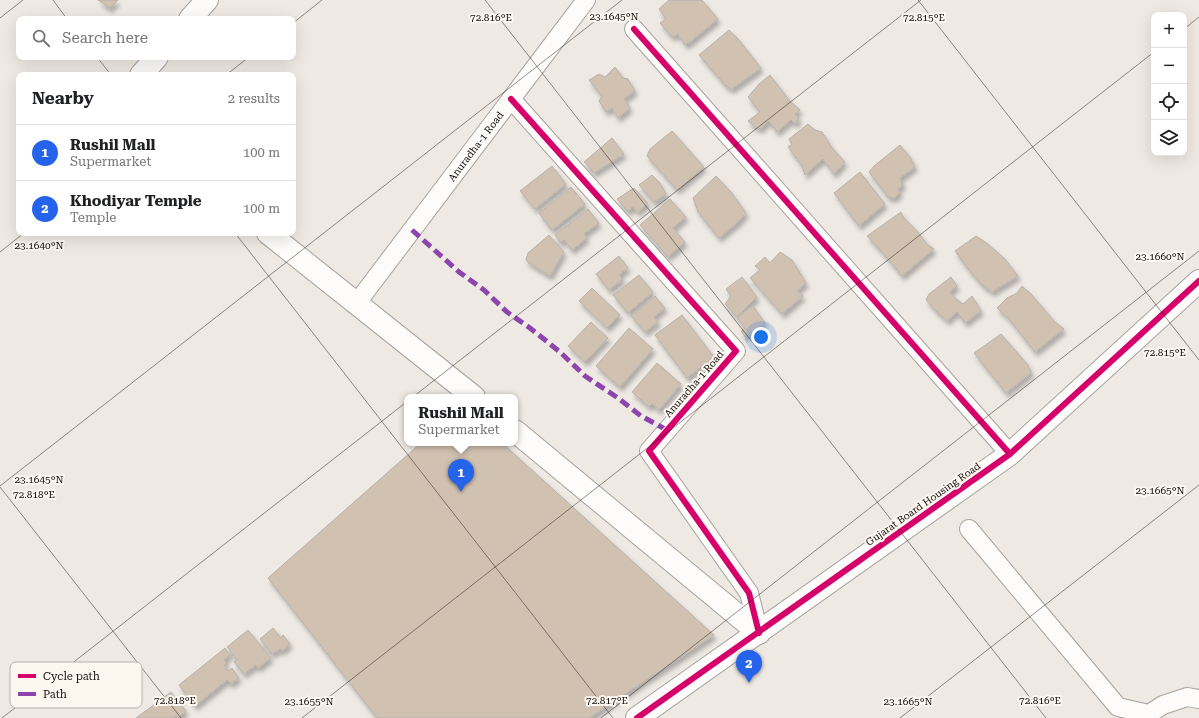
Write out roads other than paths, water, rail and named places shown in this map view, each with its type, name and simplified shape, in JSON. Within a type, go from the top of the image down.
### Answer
[{"type":"street","points":[[193,16],[207,0]]},
{"type":"street","points":[[511,99],[586,0]]},
{"type":"street","points":[[634,29],[1010,454]]},
{"type":"street","points":[[144,72],[154,60]]},
{"type":"street","name":"Anuradha-1 Road","points":[[356,304],[511,99],[736,351],[649,451],[749,593],[759,633]]},
{"type":"street","points":[[272,236],[470,394]]},
{"type":"street","name":"Gujarat Board Housing Road","points":[[637,718],[1010,454],[1199,281]]},
{"type":"street","points":[[518,433],[759,633]]},
{"type":"street","points":[[969,529],[1118,707],[1149,714],[1169,703],[1187,698],[1199,699]]},
{"type":"place","name":"Rushil Mall","points":[[461,492]]},
{"type":"place","name":"Khodiyar Temple","points":[[749,683]]}]
